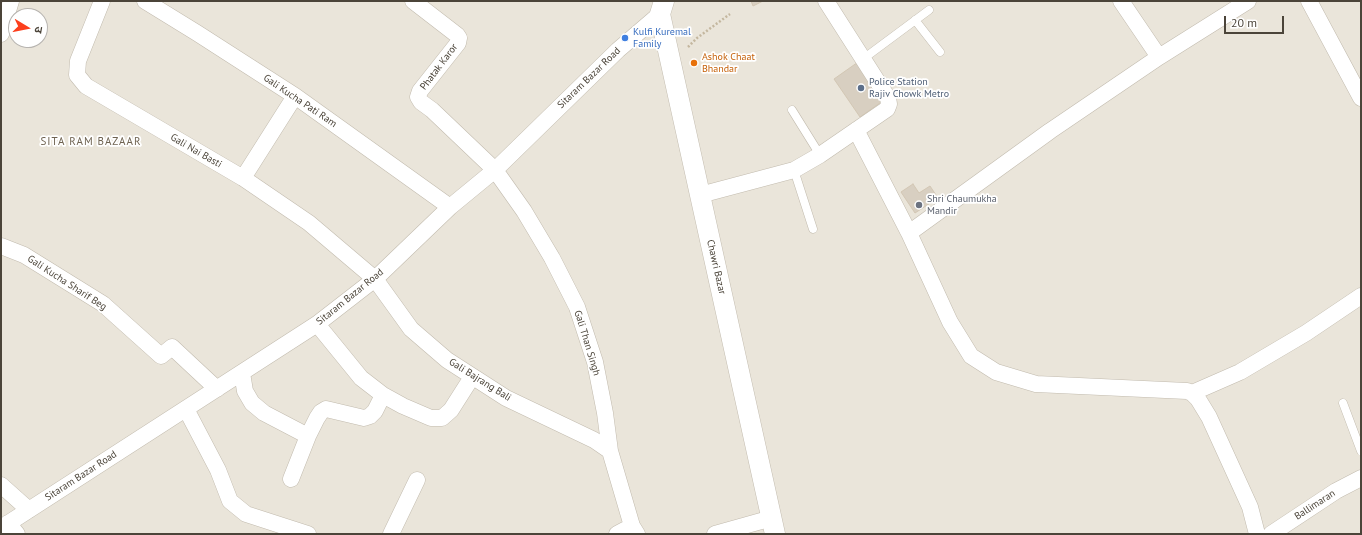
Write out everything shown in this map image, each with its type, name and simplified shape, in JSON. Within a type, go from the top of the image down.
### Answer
[{"type":"street","points":[[1,34],[12,1]]},
{"type":"street","name":"Gali Nai Basti","points":[[102,1],[78,60],[77,75],[86,86],[243,178],[309,223],[375,279]]},
{"type":"street","name":"Gali Kucha Pati Ram","points":[[145,1],[295,96],[450,207]]},
{"type":"street","name":"Phatak Karor","points":[[413,1],[457,34],[459,38],[458,43],[420,91],[418,97],[421,102],[432,110],[495,170]]},
{"type":"street","points":[[700,195],[794,170],[820,155],[887,109],[889,104],[888,98],[826,1]]},
{"type":"street","points":[[1121,1],[1159,57]]},
{"type":"street","points":[[909,233],[1050,131],[1159,57],[1248,1]]},
{"type":"street","points":[[1309,1],[1361,98]]},
{"type":"street","name":"Sitaram Bazar Road","points":[[9,528],[29,510],[317,324],[375,279],[450,207],[495,170],[662,8]]},
{"type":"street","name":"Chawri Bazar","points":[[662,8],[700,195],[774,526]]},
{"type":"street","points":[[243,178],[295,96]]},
{"type":"street","points":[[856,130],[909,233],[950,322],[972,356],[996,372],[1036,384],[1187,391],[1192,393],[1198,399],[1209,417],[1250,507],[1257,534]]},
{"type":"street","name":"Gali Than Singh","points":[[495,170],[524,210],[548,251],[577,307],[595,362],[605,412],[610,451],[635,530]]},
{"type":"street","name":"Gali Kucha Sharif Beg","points":[[1,246],[24,255],[103,304],[161,356],[172,347],[217,389]]},
{"type":"street","name":"Gali Bajrang Bali","points":[[375,279],[411,329],[446,360],[506,398],[594,440],[610,451]]},
{"type":"street","points":[[1192,393],[1240,372],[1306,332],[1361,296]]},
{"type":"street","points":[[317,324],[361,378],[383,395],[403,406],[431,418],[442,418],[451,410],[472,377]]},
{"type":"street","points":[[242,373],[246,391],[252,403],[264,413],[308,436]]},
{"type":"street","points":[[291,479],[308,436],[321,412],[326,409],[364,418],[370,416],[375,411],[383,395]]},
{"type":"street","points":[[186,409],[218,470],[230,501],[246,514],[308,534]]},
{"type":"street","name":"Ballimaran","points":[[1271,534],[1336,491],[1361,478]]},
{"type":"street","points":[[391,534],[417,480]]},
{"type":"street","points":[[1,485],[29,510]]},
{"type":"street","points":[[715,534],[774,526]]},
{"type":"street","points":[[617,534],[635,530]]},
{"type":"lane","points":[[863,59],[929,10]]},
{"type":"lane","points":[[915,20],[940,52]]},
{"type":"lane","points":[[792,110],[820,155]]},
{"type":"lane","points":[[794,170],[814,229]]},
{"type":"lane","points":[[1343,402],[1361,451]]},
{"type":"path","points":[[697,38],[730,14]]},
{"type":"shaded area","points":[[1,1],[1361,1],[1361,534],[1,534]]},
{"type":"building","points":[[751,1],[763,1],[753,6]]},
{"type":"building","name":"Police Station Rajiv Chowk Metro","points":[[861,60],[887,98],[860,117],[834,79]]},
{"type":"building","name":"Shri Chaumukha Mandir","points":[[913,184],[919,193],[930,186],[938,198],[915,213],[901,192]]},
{"type":"place","name":"Kulfi Kuremal Family","points":[[625,38]]},
{"type":"place","name":"Ashok Chaat Bhandar","points":[[694,63]]},
{"type":"place","name":"Police Station Rajiv Chowk Metro","points":[[861,88]]},
{"type":"place","name":"Shri Chaumukha Mandir","points":[[919,205]]},
{"type":"district","name":"SITA RAM BAZAAR","points":[[91,142]]}]
